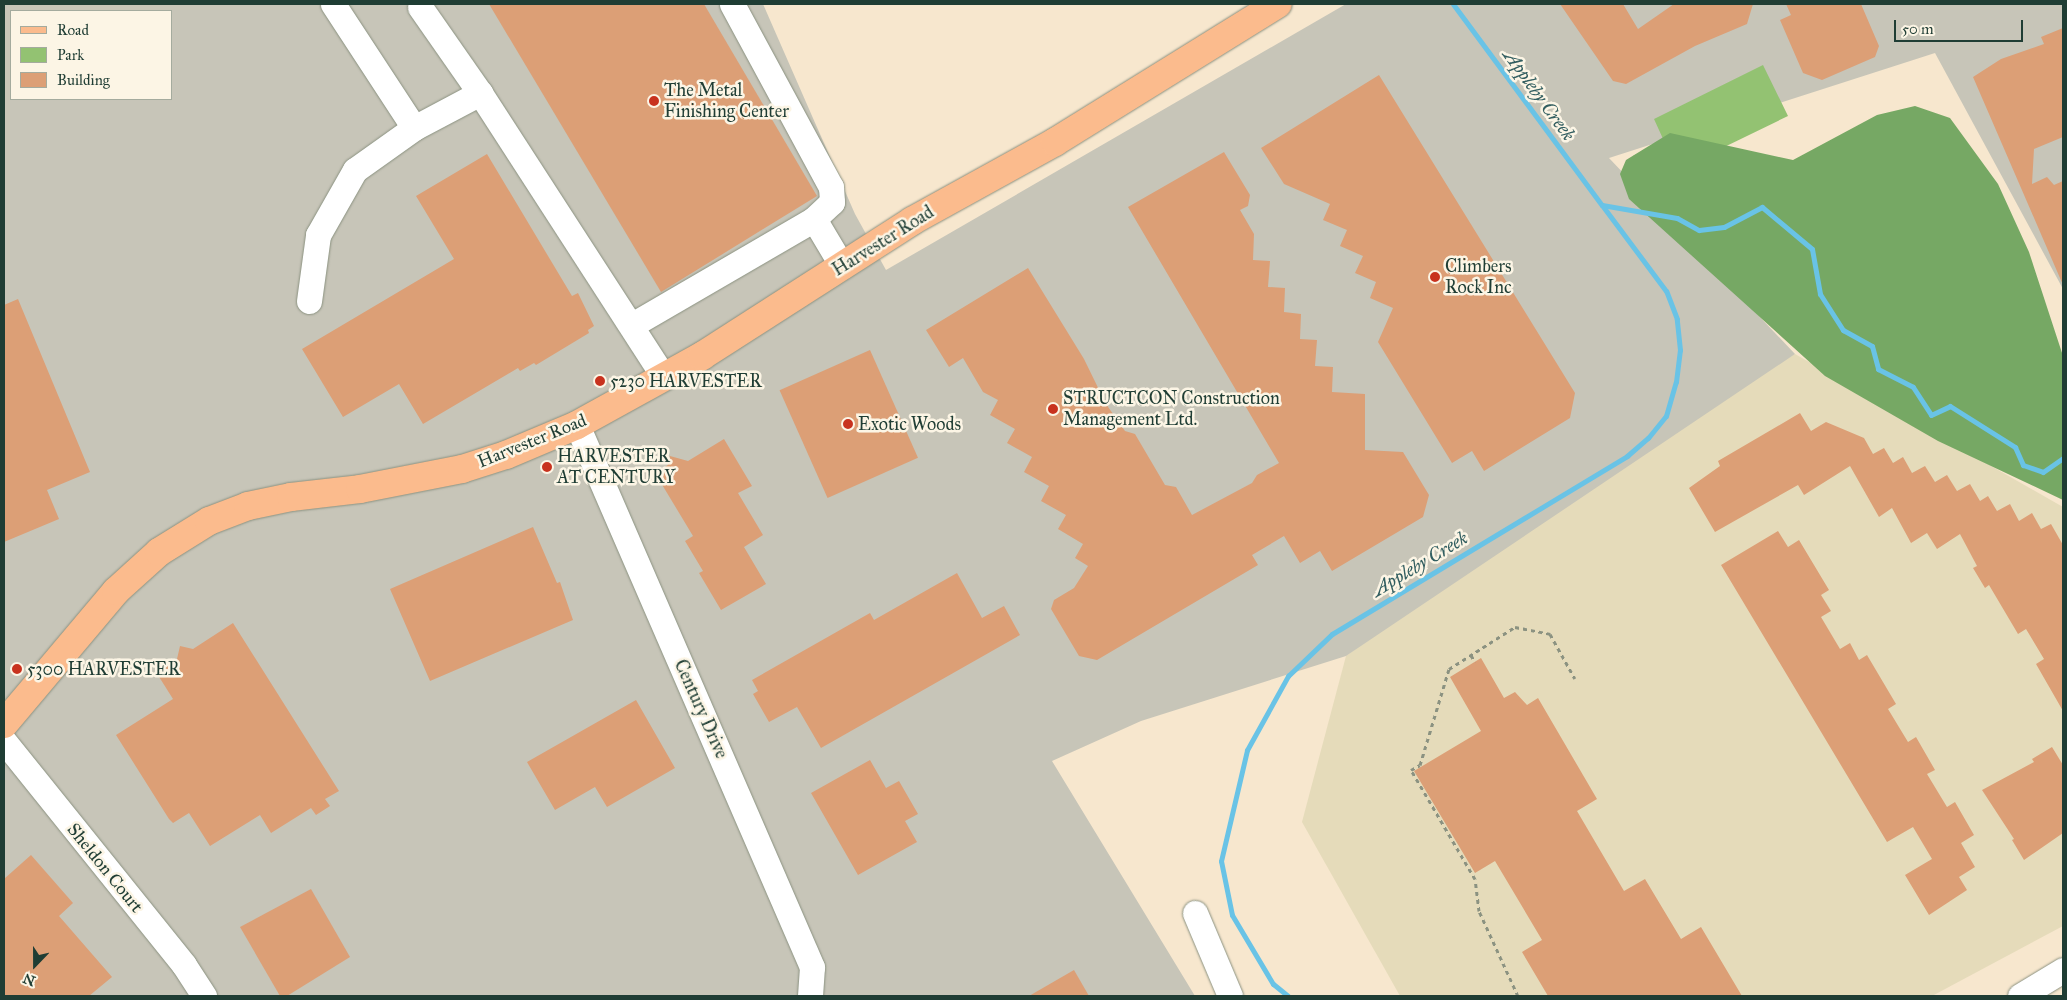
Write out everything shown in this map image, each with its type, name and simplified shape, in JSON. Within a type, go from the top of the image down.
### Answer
[{"type":"main road","name":"Harvester Road","points":[[4,724],[116,591],[159,552],[209,521],[248,506],[291,497],[360,490],[462,469],[506,455],[577,425],[664,377],[912,221],[1055,142],[1278,4]]},
{"type":"street","points":[[333,4],[414,128]]},
{"type":"street","points":[[632,325],[814,219],[832,202],[831,188],[732,4]]},
{"type":"street","points":[[420,7],[480,93],[664,377]]},
{"type":"street","points":[[309,301],[318,235],[355,170],[414,128],[480,93]]},
{"type":"street","points":[[814,219],[842,266]]},
{"type":"street","name":"Century Drive","points":[[577,425],[812,967],[810,996]]},
{"type":"street","name":"Sheldon Court","points":[[4,741],[184,965],[204,996]]},
{"type":"street","points":[[1194,913],[1230,996]]},
{"type":"street","points":[[2020,996],[2063,970]]},
{"type":"path","points":[[1518,996],[1479,911],[1475,879],[1411,770],[1420,765],[1444,679],[1449,669],[1520,626],[1550,634],[1575,679]]},
{"type":"path","points":[[1471,656],[1475,662]]},
{"type":"shaded area","points":[[4,4],[763,4],[855,214],[886,270],[1346,4],[2063,4],[2063,289],[1935,53],[1609,158],[1795,354],[1346,656],[1141,721],[1052,761],[1195,996],[4,996]]},
{"type":"shaded area","points":[[1795,354],[2063,507],[2063,926],[1932,996],[1400,996],[1302,822],[1346,656],[1599,470]]},
{"type":"green space","points":[[1763,65],[1788,116],[1648,184],[1633,156],[1664,141],[1654,119]]},
{"type":"green space","points":[[1915,106],[1950,118],[1998,184],[2029,252],[2063,356],[2063,500],[1938,441],[1825,376],[1629,199],[1620,174],[1626,160],[1670,133],[1793,160],[1877,115]]},
{"type":"building","name":"The Metal Finishing Center","points":[[489,4],[704,4],[817,196],[661,292]]},
{"type":"building","points":[[1560,4],[1623,4],[1638,29],[1674,4],[1753,4],[1747,24],[1695,46],[1626,84],[1613,81]]},
{"type":"building","points":[[1786,4],[1861,4],[1879,46],[1875,57],[1822,80],[1803,73],[1780,20],[1791,15]]},
{"type":"building","points":[[2063,28],[2063,137],[2034,149],[2032,184],[2047,177],[2054,185],[2063,181],[2063,285],[1973,77],[2001,59],[2044,44],[2041,37]]},
{"type":"building","name":"Climbers Rock Inc","points":[[1379,75],[1575,393],[1570,418],[1484,471],[1472,451],[1452,463],[1378,342],[1393,308],[1370,298],[1376,282],[1355,273],[1363,256],[1340,246],[1347,230],[1323,220],[1330,204],[1284,184],[1261,148]]},
{"type":"building","name":"STRUCTCON Construction Management Ltd.","points":[[1224,152],[1250,195],[1248,206],[1240,210],[1254,234],[1253,260],[1270,261],[1268,287],[1285,288],[1284,312],[1301,314],[1300,339],[1317,340],[1315,366],[1333,367],[1332,392],[1365,394],[1365,450],[1403,452],[1429,495],[1423,517],[1332,571],[1320,551],[1300,563],[1284,536],[1252,555],[1258,565],[1097,660],[1079,656],[1051,609],[1054,600],[1074,588],[1088,566],[1075,558],[1083,544],[1058,529],[1066,515],[1041,501],[1049,486],[1024,472],[1032,457],[1007,443],[1015,429],[990,415],[998,400],[983,392],[963,358],[949,367],[926,330],[1028,268],[1084,359],[1106,404],[1125,431],[1135,434],[1165,485],[1176,487],[1192,515],[1252,483],[1257,475],[1279,463],[1128,207]]},
{"type":"building","points":[[487,154],[572,296],[578,293],[594,326],[588,330],[589,333],[536,365],[534,363],[520,371],[518,368],[423,424],[399,384],[343,417],[302,349],[454,259],[416,196]]},
{"type":"building","points":[[18,299],[90,472],[47,490],[59,519],[4,542],[4,305]]},
{"type":"building","name":"Exotic Woods","points":[[870,350],[918,458],[828,498],[780,390]]},
{"type":"building","points":[[1800,413],[1811,431],[1826,422],[1864,438],[1873,454],[1884,448],[1893,463],[1903,457],[1912,473],[1925,466],[1935,482],[1947,475],[1957,491],[1970,484],[1980,501],[1988,496],[1997,511],[2010,504],[2019,521],[2032,513],[2041,529],[2051,524],[2063,545],[2063,711],[2036,664],[2044,659],[2026,629],[2018,634],[1989,585],[1985,588],[1973,568],[1977,566],[1960,534],[1937,549],[1927,533],[1911,543],[1892,508],[1879,517],[1850,466],[1804,495],[1798,485],[1715,532],[1689,488],[1720,466],[1718,461]]},
{"type":"building","points":[[724,439],[752,486],[738,493],[763,535],[744,547],[766,584],[721,610],[699,573],[703,571],[685,541],[693,536],[655,473],[668,465],[670,456],[688,461]]},
{"type":"building","points":[[533,527],[557,583],[560,582],[573,620],[430,681],[390,589]]},
{"type":"building","points":[[1778,531],[1788,547],[1799,540],[1829,590],[1821,595],[1831,611],[1821,617],[1840,649],[1850,643],[1859,660],[1867,655],[1896,704],[1888,709],[1908,742],[1916,737],[1935,770],[1927,774],[1947,807],[1955,802],[1974,835],[1961,843],[1975,867],[1959,877],[1967,890],[1929,915],[1905,875],[1932,859],[1913,827],[1887,842],[1721,565]]},
{"type":"building","points":[[957,573],[982,618],[1004,606],[1020,635],[821,748],[797,707],[769,722],[753,694],[758,691],[752,680],[870,613],[874,620]]},
{"type":"building","points":[[233,623],[339,791],[325,799],[330,806],[316,815],[311,808],[271,833],[260,815],[210,846],[189,813],[173,823],[169,819],[116,735],[173,699],[156,672],[177,659],[180,646],[193,649]]},
{"type":"building","points":[[1481,658],[1504,698],[1515,692],[1527,705],[1538,698],[1597,799],[1577,811],[1624,891],[1645,879],[1681,939],[1701,927],[1742,996],[1548,996],[1522,952],[1542,940],[1495,861],[1475,873],[1414,771],[1481,731],[1450,677]]},
{"type":"building","points":[[636,700],[675,768],[607,807],[595,787],[555,810],[527,762]]},
{"type":"building","points":[[2052,747],[2063,765],[2063,833],[2024,860],[2012,840],[2014,839],[1982,790],[2034,762],[2032,759]]},
{"type":"building","points":[[870,760],[886,788],[899,781],[918,814],[905,821],[917,842],[858,875],[811,793]]},
{"type":"building","points":[[31,855],[73,903],[59,916],[112,977],[89,996],[4,996],[4,879]]},
{"type":"building","points":[[311,889],[350,957],[287,996],[280,996],[240,927]]},
{"type":"building","points":[[1074,970],[1089,996],[1029,996]]},
{"type":"waterway","name":"Appleby Creek","points":[[1453,4],[1602,205],[1677,218],[1699,230],[1724,227],[1762,207],[1812,249],[1820,294],[1843,330],[1872,346],[1878,369],[1913,387],[1931,415],[1950,406],[2015,447],[2023,465],[2043,472],[2063,458]]},
{"type":"waterway","name":"Appleby Creek","points":[[1288,996],[1273,984],[1232,915],[1221,861],[1247,750],[1288,676],[1332,634],[1627,456],[1648,438],[1666,416],[1676,382],[1680,350],[1677,319],[1666,291],[1602,205]]},
{"type":"place","name":"The Metal Finishing Center","points":[[654,101]]},
{"type":"place","name":"Climbers Rock Inc","points":[[1435,277]]},
{"type":"place","name":"5230 HARVESTER","points":[[600,381]]},
{"type":"place","name":"STRUCTCON Construction Management Ltd.","points":[[1053,409]]},
{"type":"place","name":"Exotic Woods","points":[[848,424]]},
{"type":"place","name":"HARVESTER AT CENTURY","points":[[547,467]]},
{"type":"place","name":"5300 HARVESTER","points":[[17,669]]}]
